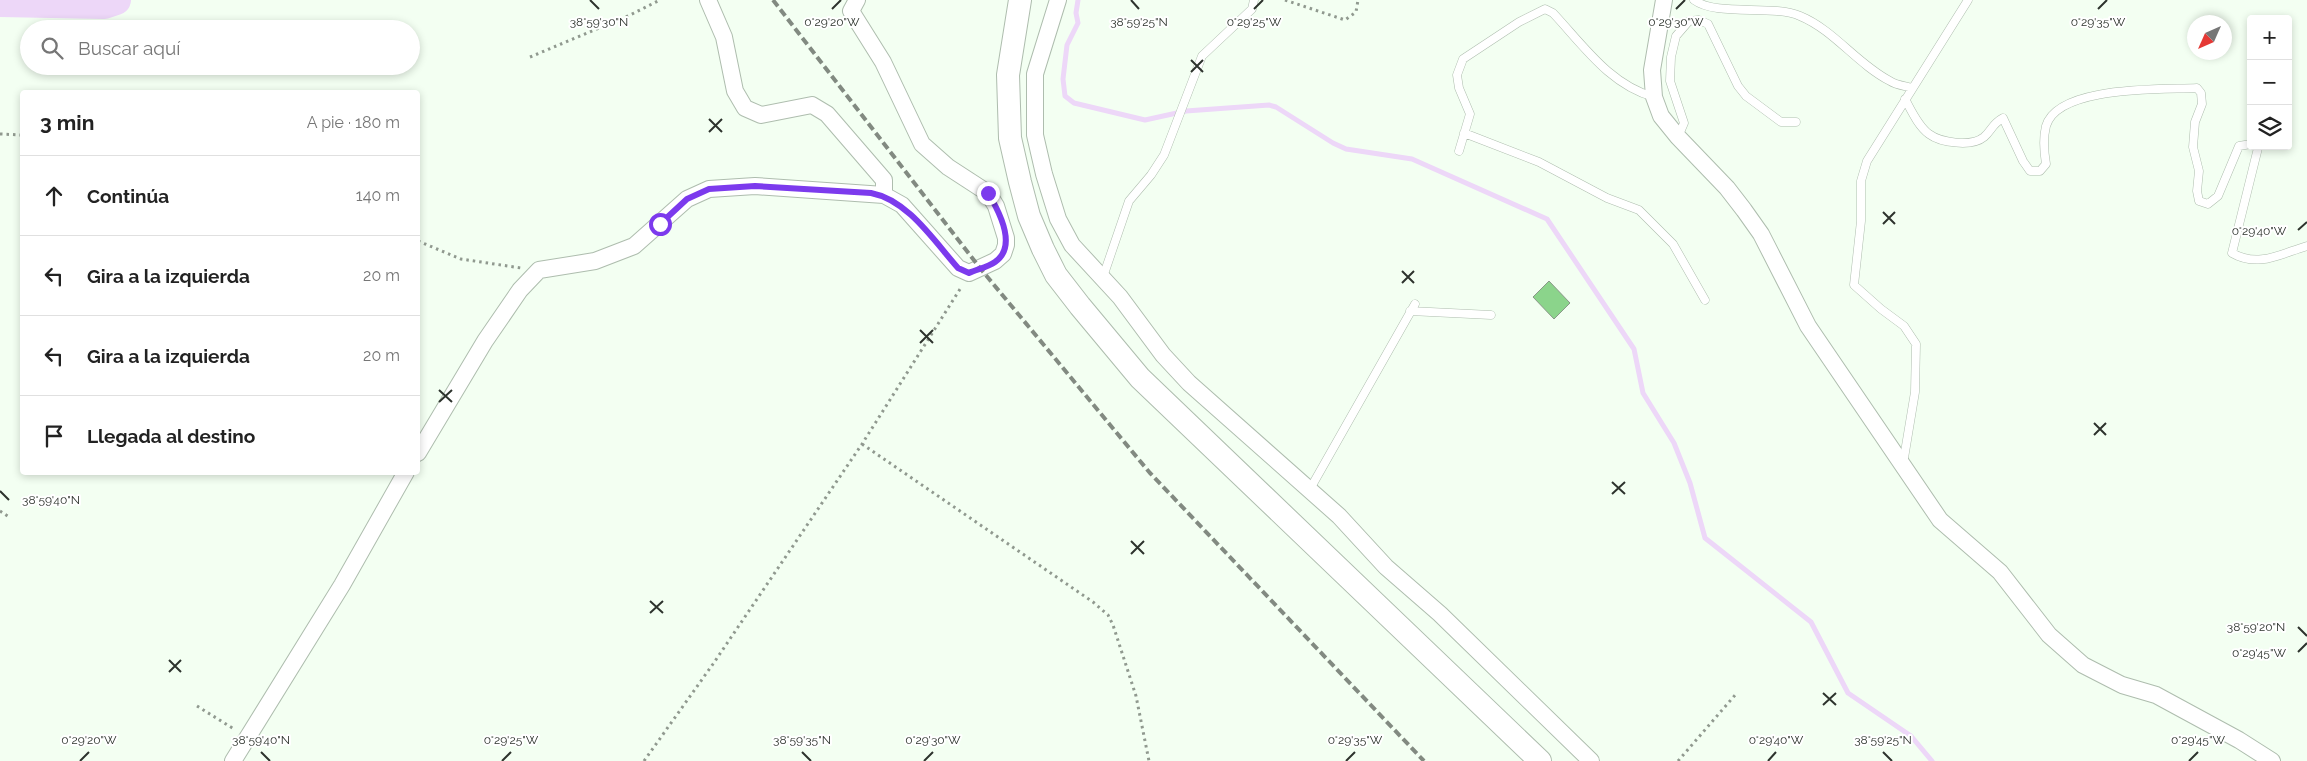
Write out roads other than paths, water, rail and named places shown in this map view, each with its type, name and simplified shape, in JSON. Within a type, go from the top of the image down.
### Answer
[{"type":"main road","points":[[1020,0],[1008,75],[1010,138],[1030,216],[1043,250],[1056,275],[1092,322],[1140,378],[1540,761]]},
{"type":"street","points":[[708,0],[724,37],[736,91],[745,108],[762,115],[812,106],[827,114],[884,180],[884,195]]},
{"type":"street","points":[[1058,0],[1034,74],[1035,135],[1044,174],[1058,219],[1072,245],[1120,297],[1163,355],[1189,382],[1236,426],[1339,516],[1386,567],[1446,620],[1591,761]]},
{"type":"street","points":[[1664,0],[1652,70],[1654,97],[1661,116],[1678,137],[1727,188],[1761,234],[1808,326],[1940,520],[2000,572],[2035,620],[2062,648],[2083,665],[2103,676],[2156,695],[2239,740],[2272,761]]},
{"type":"street","points":[[420,450],[485,342],[520,290],[538,270],[595,261],[634,246],[687,199],[709,189],[755,186],[884,195],[902,205],[958,268],[969,273],[995,262],[1003,254],[1006,238],[996,206],[988,193],[948,167],[922,144],[883,62],[850,4]]},
{"type":"street","points":[[233,761],[342,585],[404,475]]},
{"type":"lane","points":[[1102,279],[1129,201],[1152,176],[1164,155],[1182,109],[1192,76],[1202,56],[1252,9],[1254,0]]},
{"type":"lane","points":[[1694,0],[1699,4],[1724,8],[1799,16],[1828,33],[1854,56],[1890,82],[1912,88]]},
{"type":"lane","points":[[1903,467],[1915,392],[1916,344],[1904,326],[1854,285],[1861,221],[1861,181],[1867,161],[1968,0]]},
{"type":"lane","points":[[1459,151],[1470,114],[1458,88],[1457,75],[1463,59],[1519,22],[1545,9],[1554,13],[1595,61],[1642,94],[1654,97]]},
{"type":"lane","points":[[1678,137],[1684,123],[1670,81],[1670,57],[1676,36],[1689,21],[1699,20],[1708,24],[1738,86],[1746,96],[1781,122],[1796,122]]},
{"type":"lane","points":[[1905,99],[1912,113],[1929,134],[1954,143],[1974,142],[1984,137],[1993,123],[2003,118],[2022,161],[2030,171],[2040,171],[2046,164],[2044,147],[2047,124],[2061,107],[2094,94],[2197,88],[2201,93],[2202,104],[2195,122],[2194,147],[2199,171],[2197,191],[2200,201],[2208,204],[2218,196],[2239,146],[2247,145]]},
{"type":"lane","points":[[1464,133],[1539,162],[1607,198],[1639,210],[1673,244],[1705,300]]},
{"type":"lane","points":[[2258,150],[2232,252],[2244,260],[2263,260],[2307,246]]},
{"type":"lane","points":[[1310,490],[1415,304]]},
{"type":"lane","points":[[1410,311],[1491,316]]},
{"type":"waterway","points":[[0,2],[104,4],[116,0]]},
{"type":"waterway","points":[[1078,0],[1076,13],[1078,23],[1067,45],[1063,79],[1065,96],[1074,103],[1145,120],[1186,111],[1269,105],[1276,107],[1333,143],[1346,149],[1412,159],[1547,219],[1634,349],[1643,393],[1674,443],[1690,483],[1705,538],[1811,622],[1848,693],[1911,736],[1932,761]]},
{"type":"railway","points":[[773,0],[980,268],[1150,473],[1424,761]]}]
